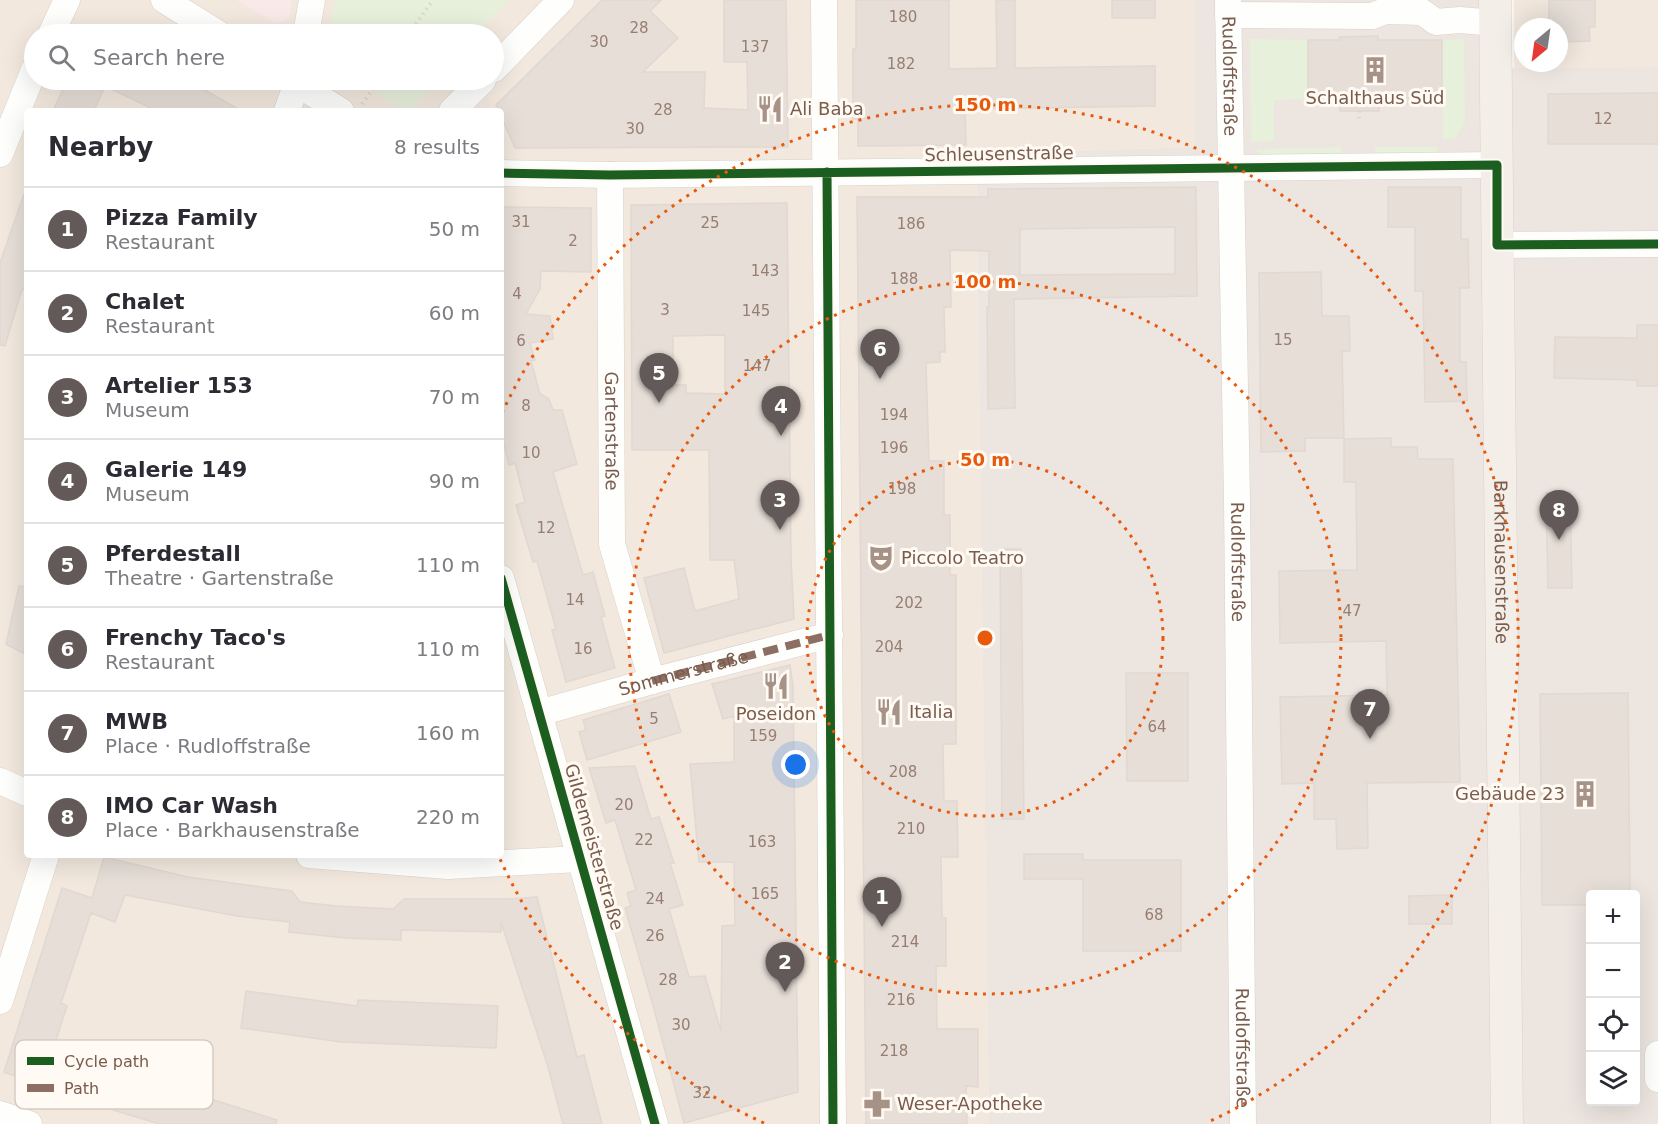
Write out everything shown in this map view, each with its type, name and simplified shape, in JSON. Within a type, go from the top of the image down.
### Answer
[{"type":"main road","name":"Barkhausenstraße","points":[[1495,12],[1507,1124]]},
{"type":"street","points":[[56,24],[67,0]]},
{"type":"street","points":[[164,0],[203,24]]},
{"type":"street","points":[[308,24],[312,0]]},
{"type":"street","points":[[504,59],[561,0]]},
{"type":"street","points":[[824,0],[833,1124]]},
{"type":"street","points":[[1228,8],[1372,16],[1385,11],[1422,12],[1436,22],[1460,20],[1495,12]]},
{"type":"street","name":"Rudloffstraße","points":[[1228,8],[1237,499],[1244,1124]]},
{"type":"street","points":[[0,154],[26,90]]},
{"type":"street","points":[[288,108],[293,90]]},
{"type":"street","points":[[309,90],[336,108]]},
{"type":"street","points":[[455,108],[473,90]]},
{"type":"street","name":"Schleusenstraße","points":[[504,173],[610,175],[1497,165]]},
{"type":"street","name":"Gartenstraße","points":[[610,175],[612,544],[652,681]]},
{"type":"street","points":[[1497,245],[1658,244]]},
{"type":"street","name":"Gildemeisterstraße","points":[[504,589],[655,1124]]},
{"type":"street","name":"Sommerstraße","points":[[539,713],[830,635]]},
{"type":"street","points":[[0,781],[24,792]]},
{"type":"street","points":[[0,1001],[45,858]]},
{"type":"street","points":[[347,858],[448,866],[580,859]]},
{"type":"street","points":[[1658,1054],[1658,1078]]},
{"type":"street","points":[[0,1114],[29,1124]]},
{"type":"path","points":[[416,24],[433,0]]},
{"type":"path","points":[[359,108],[372,90]]},
{"type":"path","points":[[1359,111],[1359,121]]},
{"type":"shaded area","points":[[0,0],[1194,0],[1194,147],[976,154],[989,1124],[0,1124]]},
{"type":"shaded area","points":[[237,0],[292,0],[289,19],[275,23]]},
{"type":"shaded area","points":[[1194,0],[1480,0],[1480,68],[1514,68],[1514,72],[1568,72],[1568,68],[1658,67],[1658,1124],[989,1124],[976,154],[1194,147]]},
{"type":"shaded area","points":[[1514,0],[1658,0],[1658,67],[1568,68],[1568,18],[1514,18]]},
{"type":"green space","points":[[335,0],[510,0],[485,24],[331,24]]},
{"type":"green space","points":[[1250,39],[1308,40],[1308,99],[1274,100],[1274,141],[1251,142]]},
{"type":"green space","points":[[1464,39],[1465,123],[1454,139],[1443,139],[1442,40]]},
{"type":"green space","points":[[371,90],[430,90],[412,108],[401,108]]},
{"type":"green space","points":[[1341,147],[1342,154],[1265,155],[1257,152],[1257,149]]},
{"type":"green space","points":[[1375,147],[1437,147],[1437,153],[1375,153]]},
{"type":"building","points":[[602,0],[661,0],[650,11],[678,38],[643,72],[705,72],[704,108],[748,110],[747,62],[724,62],[724,0],[786,0],[788,147],[515,148],[504,123],[504,108],[498,108],[496,105]]},
{"type":"building","points":[[856,0],[949,0],[949,69],[997,68],[996,0],[1015,0],[1015,68],[1155,66],[1155,106],[965,109],[966,145],[858,146],[858,119],[853,119]]},
{"type":"building","points":[[1112,0],[1155,0],[1155,18],[1112,18]]},
{"type":"building","points":[[1549,0],[1595,0],[1595,27],[1589,27],[1590,41],[1568,42],[1568,18],[1549,18]]},
{"type":"building","name":"Schalthaus Süd","points":[[1378,36],[1378,40],[1442,40],[1442,104],[1379,104],[1379,111],[1340,111],[1339,104],[1308,104],[1308,40],[1340,40],[1339,37]]},
{"type":"building","points":[[62,90],[103,90],[95,108],[54,108]]},
{"type":"building","points":[[113,90],[205,90],[237,108],[151,108]]},
{"type":"building","points":[[1658,93],[1658,144],[1548,144],[1548,94]]},
{"type":"building","points":[[1196,187],[1197,296],[1014,299],[1015,408],[988,409],[989,251],[950,250],[951,307],[944,307],[945,352],[940,352],[940,362],[926,363],[929,461],[944,461],[944,515],[950,515],[950,575],[956,575],[956,744],[943,744],[944,801],[957,801],[958,857],[941,857],[942,918],[946,918],[946,966],[936,966],[937,1029],[978,1029],[978,1087],[966,1086],[967,1124],[866,1124],[857,197],[988,197],[988,189]],"holes":[[[1175,227],[1175,274],[1020,275],[1020,229]]]},
{"type":"building","points":[[1388,187],[1461,187],[1461,239],[1468,239],[1469,288],[1460,288],[1460,362],[1466,362],[1467,401],[1425,402],[1423,291],[1415,291],[1415,227],[1388,227]]},
{"type":"building","points":[[24,194],[24,290],[22,289],[5,346],[0,345],[0,263]]},
{"type":"building","points":[[787,203],[791,559],[794,619],[664,653],[644,578],[684,568],[695,611],[739,599],[734,560],[710,560],[709,450],[632,450],[631,205]],"holes":[[[725,335],[725,394],[686,393],[686,385],[673,385],[673,336]]]},
{"type":"building","points":[[504,207],[591,208],[591,272],[541,271],[540,289],[526,314],[550,316],[553,339],[530,343],[535,360],[531,361],[540,394],[549,399],[553,410],[562,410],[577,464],[553,472],[583,575],[593,572],[605,616],[601,617],[615,668],[566,682],[552,630],[556,629],[537,561],[533,562],[516,505],[525,502],[515,463],[509,465],[504,444]]},
{"type":"building","points":[[1321,272],[1322,316],[1349,316],[1350,351],[1342,351],[1344,438],[1305,438],[1305,451],[1261,452],[1259,273]]},
{"type":"building","points":[[1637,325],[1658,325],[1658,386],[1637,386],[1637,380],[1554,378],[1555,337],[1637,338]]},
{"type":"building","points":[[1391,438],[1391,447],[1417,447],[1418,459],[1453,459],[1460,782],[1367,783],[1368,848],[1337,849],[1336,819],[1314,819],[1314,783],[1282,784],[1280,697],[1387,695],[1386,641],[1280,643],[1279,571],[1357,570],[1356,482],[1344,482],[1344,439]]},
{"type":"building","points":[[1570,492],[1572,588],[1548,588],[1546,493]]},
{"type":"building","points":[[1000,549],[1021,549],[1024,819],[1002,819]]},
{"type":"building","points":[[19,586],[24,587],[23,653],[6,644]]},
{"type":"building","points":[[790,665],[793,687],[798,1092],[684,1123],[625,908],[631,906],[627,893],[636,890],[615,820],[606,823],[589,768],[635,766],[651,819],[659,817],[674,863],[670,863],[683,905],[669,909],[689,977],[705,976],[721,1031],[722,926],[735,925],[734,862],[699,862],[690,764],[734,762],[734,716],[723,719],[712,684]]},
{"type":"building","points":[[1126,673],[1188,673],[1188,781],[1127,781]]},
{"type":"building","name":"Gebäude 23","points":[[1628,693],[1630,890],[1586,890],[1586,905],[1542,905],[1540,694]]},
{"type":"building","points":[[669,694],[681,732],[587,760],[579,732],[586,730],[583,720]]},
{"type":"building","points":[[1024,854],[1083,854],[1083,860],[1181,860],[1181,951],[1083,951],[1083,879],[1024,879]]},
{"type":"building","points":[[104,858],[188,877],[292,891],[300,902],[336,906],[393,909],[404,899],[537,897],[577,1057],[584,1055],[602,1124],[563,1124],[548,1067],[501,922],[501,932],[401,930],[401,940],[346,938],[289,932],[290,922],[237,916],[125,895],[115,922],[91,913],[61,1003],[67,1006],[56,1040],[15,1040],[15,1076],[4,1072],[62,888],[92,898]]},
{"type":"building","points":[[1452,895],[1452,924],[1409,924],[1409,896]]},
{"type":"building","points":[[246,991],[357,1006],[358,1000],[498,1006],[496,1048],[341,1042],[241,1028]]},
{"type":"building","points":[[213,1100],[277,1120],[276,1124],[159,1124],[110,1109],[213,1109]]},
{"type":"marked path","points":[[652,681],[830,635]]},
{"type":"cycle path","points":[[504,173],[610,175],[1497,165],[1497,245],[1658,244]]},
{"type":"cycle path","points":[[827,172],[833,1124]]},
{"type":"cycle path","points":[[504,589],[655,1124]]},
{"type":"place","name":"Schalthaus Süd","points":[[1375,70]]},
{"type":"place","name":"Ali Baba","points":[[770,109]]},
{"type":"place","name":"Frenchy Taco's","points":[[880,379]]},
{"type":"place","name":"Pferdestall","points":[[659,403]]},
{"type":"place","name":"Galerie 149","points":[[781,436]]},
{"type":"place","name":"Artelier 153","points":[[780,530]]},
{"type":"place","name":"IMO Car Wash","points":[[1559,540]]},
{"type":"place","name":"Piccolo Teatro","points":[[881,558]]},
{"type":"place","name":"Poseidon","points":[[776,686]]},
{"type":"place","name":"Italia","points":[[889,712]]},
{"type":"place","name":"MWB","points":[[1370,739]]},
{"type":"place","name":"Gebäude 23","points":[[1585,794]]},
{"type":"place","name":"Pizza Family","points":[[882,927]]},
{"type":"place","name":"Chalet","points":[[785,992]]},
{"type":"place","name":"Weser-Apotheke","points":[[877,1104]]}]
